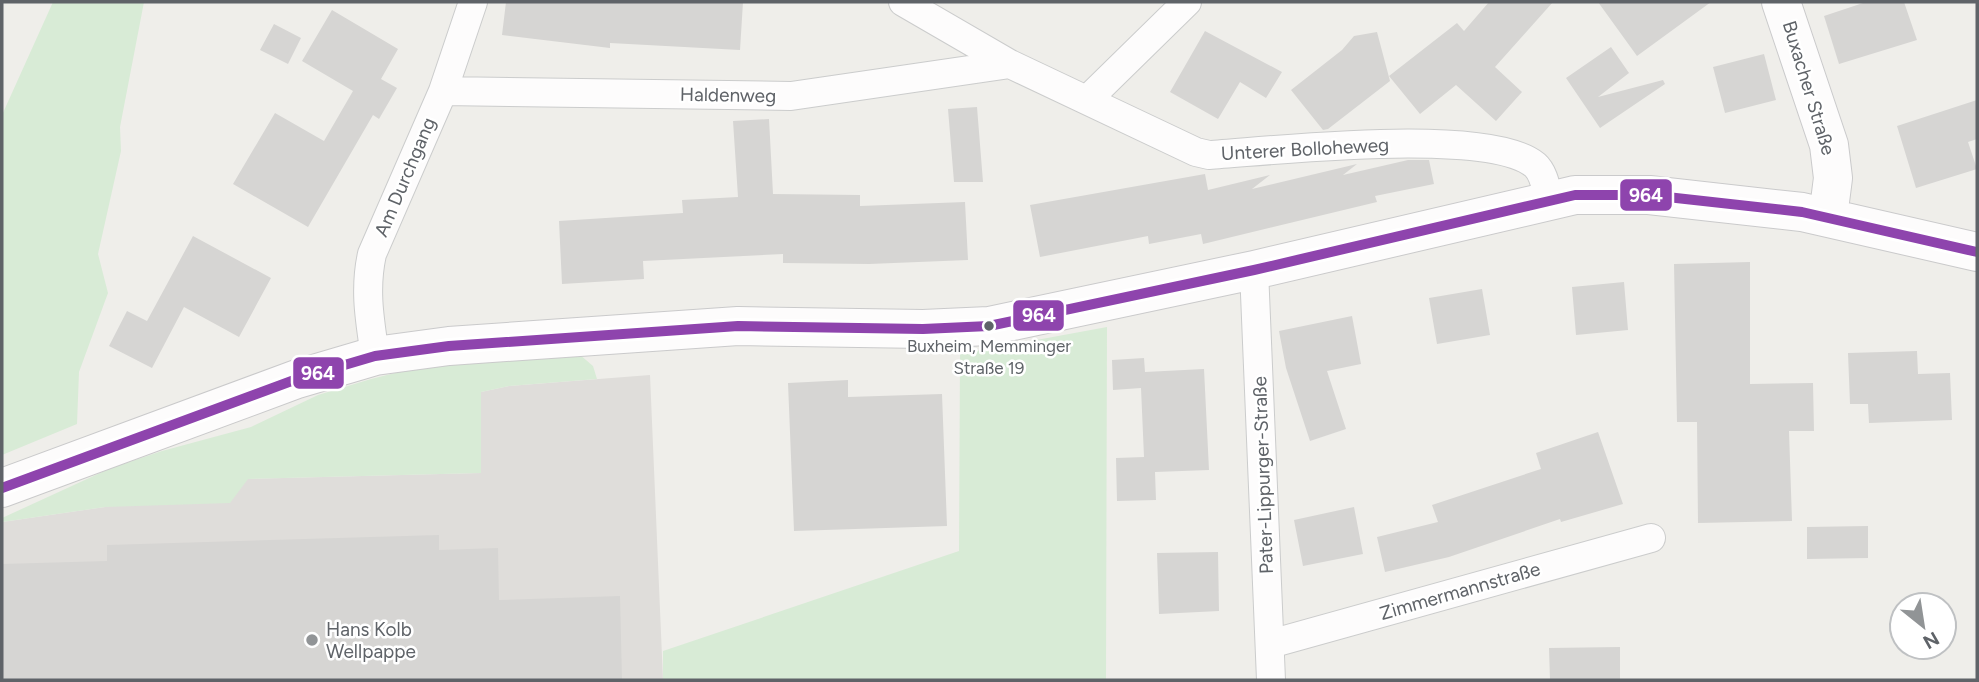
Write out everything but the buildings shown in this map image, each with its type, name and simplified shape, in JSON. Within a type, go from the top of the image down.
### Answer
[{"type":"street","name":"Am Durchgang","points":[[375,356],[366,301],[366,278],[372,254],[443,91],[473,2]]},
{"type":"street","name":"Unterer Bolloheweg","points":[[903,2],[1010,64],[1088,99],[1165,139],[1209,155],[1380,143],[1471,147],[1510,154],[1535,165],[1541,172],[1549,199]]},
{"type":"street","points":[[1088,99],[1186,2]]},
{"type":"street","name":"Buxacher Straße","points":[[1781,2],[1829,145],[1833,178],[1828,217]]},
{"type":"street","name":"Haldenweg","points":[[443,91],[791,96],[1010,64]]},
{"type":"street","points":[[2,488],[297,379],[375,356],[449,346],[738,327],[962,329],[989,326],[1254,270],[1549,199],[1594,194],[1649,195],[1828,217],[1977,251]]},
{"type":"street","name":"Pater-Lippurger-Straße","points":[[1254,270],[1271,680]]},
{"type":"street","name":"Zimmermannstraße","points":[[1270,644],[1651,538]]},
{"type":"shaded area","name":"Hans Kolb Wellpappe","points":[[650,375],[663,680],[2,680],[2,522],[105,507],[248,479],[480,473],[481,392],[509,386]]},
{"type":"green space","points":[[53,2],[144,2],[120,127],[121,151],[98,254],[108,293],[79,372],[77,424],[2,455],[2,115]]},
{"type":"green space","points":[[1107,327],[1106,680],[663,680],[663,651],[959,551],[960,354]]},
{"type":"green space","points":[[579,354],[593,366],[597,379],[509,386],[481,392],[481,473],[248,479],[230,503],[105,507],[2,522],[2,518],[111,468],[251,427],[318,395],[371,379],[427,365]]},
{"type":"transit line","name":"964","points":[[2,488],[297,379],[375,356],[449,346],[738,326],[923,329],[989,326],[1254,270],[1575,195],[1649,195],[1802,212],[1977,252]]},
{"type":"place","name":"Buxheim, Memminger Straße 19","points":[[989,326]]},
{"type":"place","name":"Hans Kolb Wellpappe","points":[[312,640]]}]
